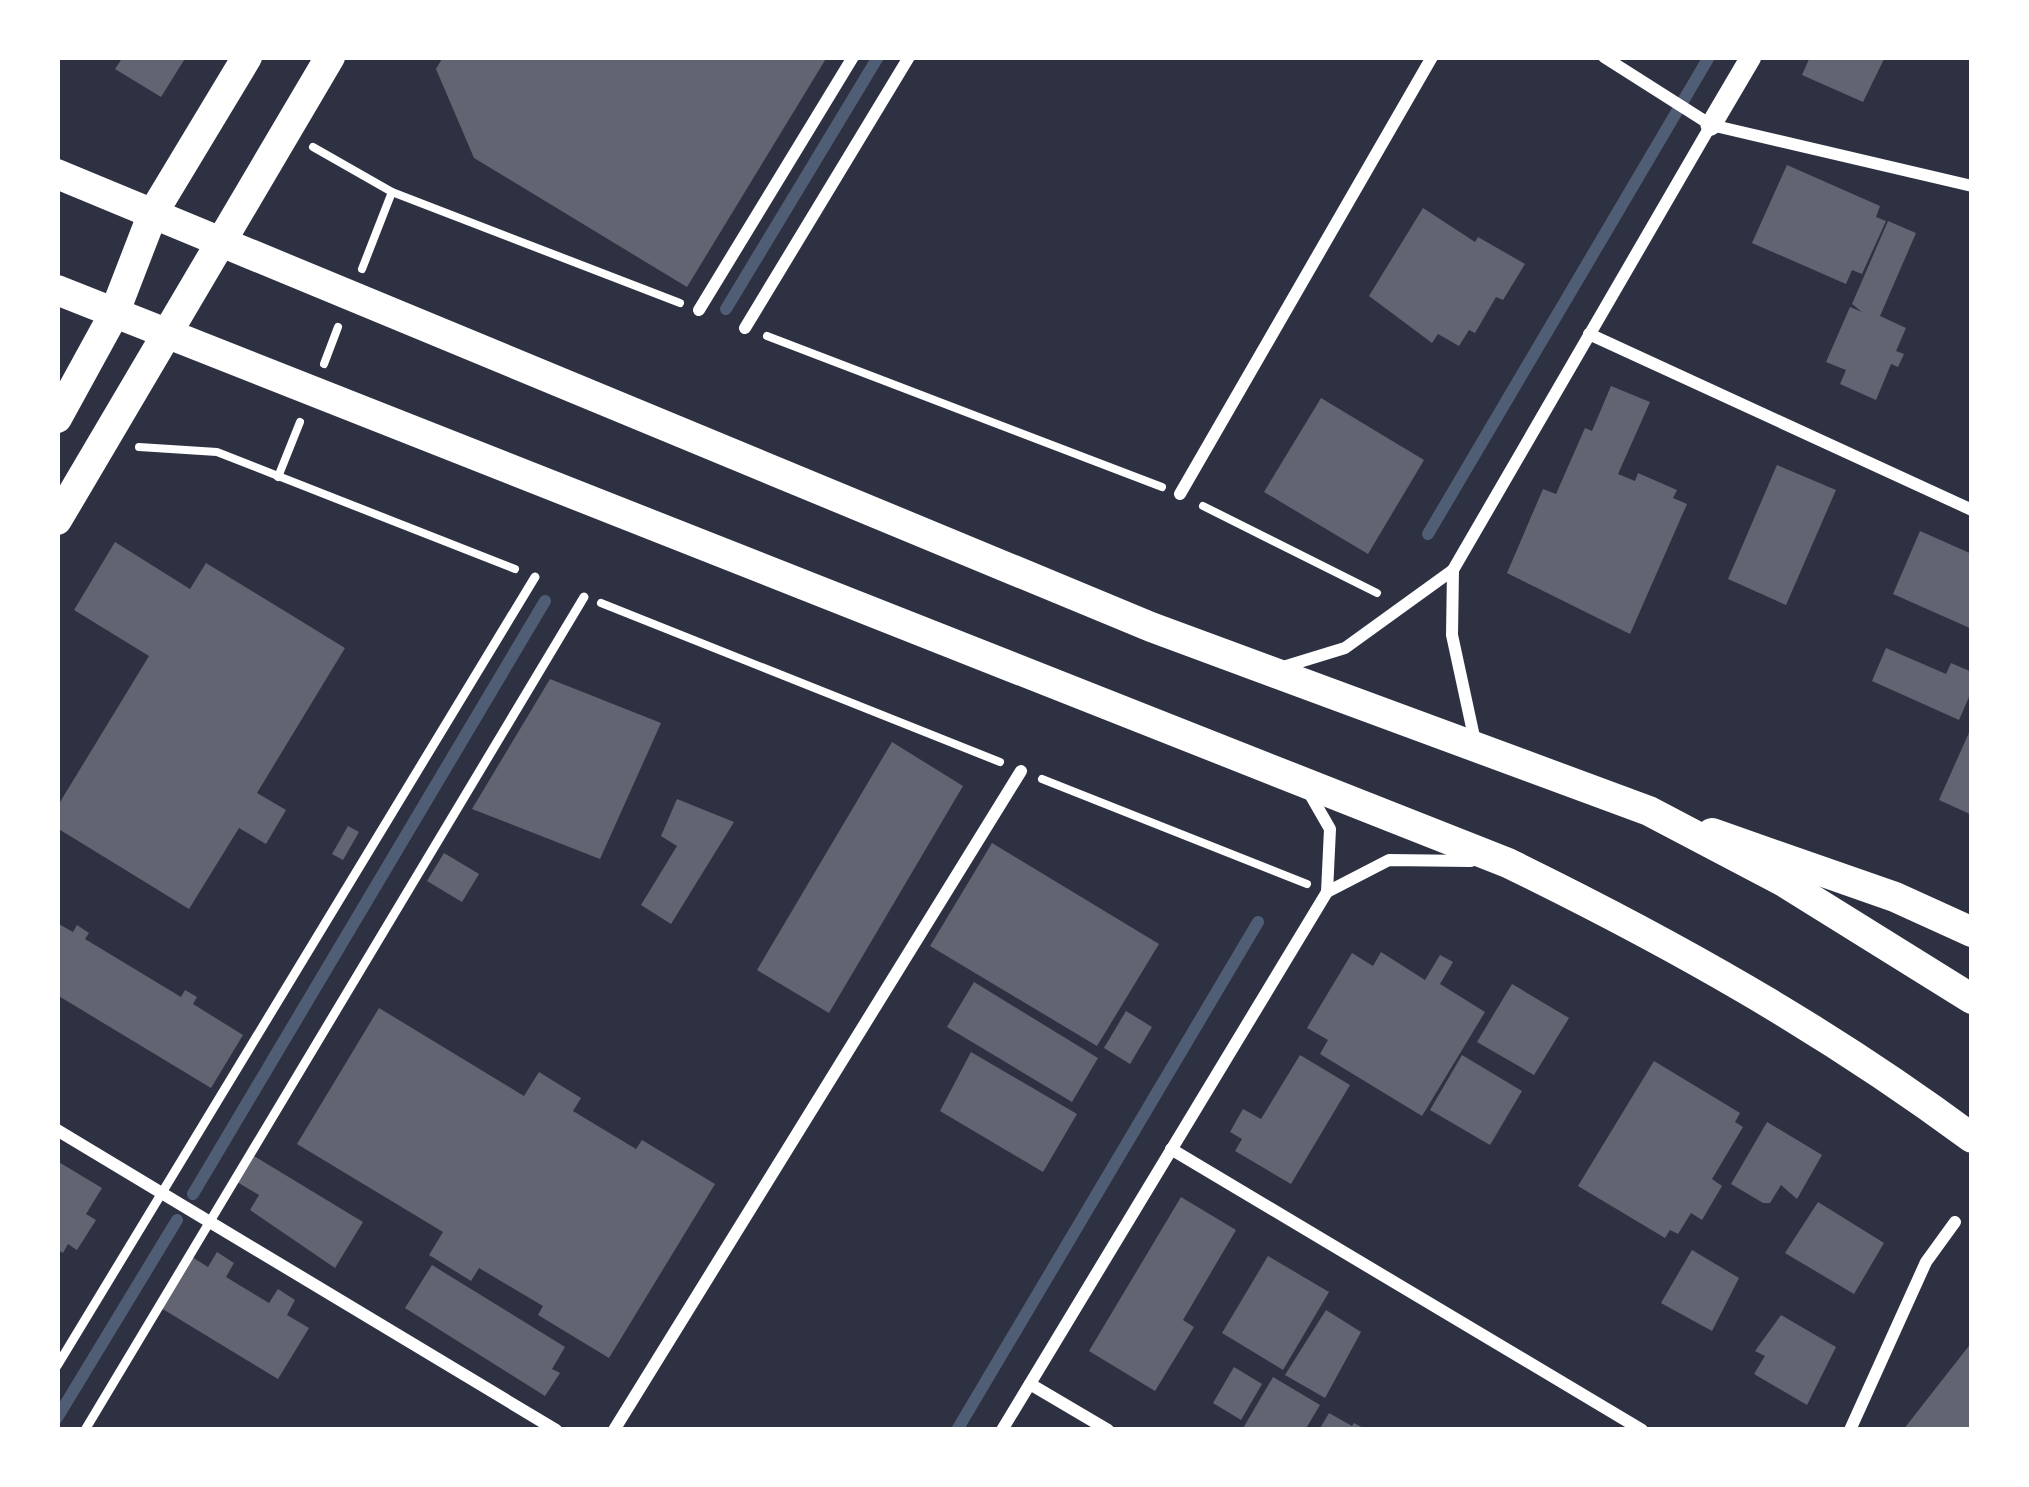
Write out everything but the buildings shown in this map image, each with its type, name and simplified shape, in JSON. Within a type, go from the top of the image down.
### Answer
[{"type":"main road","points":[[57,418],[114,314],[153,212],[247,57]]},
{"type":"main road","points":[[57,520],[330,57]]},
{"type":"main road","points":[[57,174],[223,238],[1151,627],[1964,924]]},
{"type":"main road","points":[[57,290],[1508,863],[1667,941],[1770,1000],[1863,1057],[1972,1138]]},
{"type":"main road","points":[[1649,811],[1784,882],[1972,999]]},
{"type":"street","points":[[700,310],[853,57]]},
{"type":"street","points":[[745,328],[909,57]]},
{"type":"street","points":[[1180,494],[1432,57]]},
{"type":"street","points":[[1604,57],[1704,120],[1972,186]]},
{"type":"street","points":[[1273,671],[1345,648],[1453,569],[1704,120],[1751,57]]},
{"type":"street","points":[[1588,334],[1972,510]]},
{"type":"street","points":[[1453,569],[1452,635],[1476,747]]},
{"type":"street","points":[[614,1430],[1021,771]]},
{"type":"street","points":[[1002,1430],[1327,892],[1330,829],[1301,779]]},
{"type":"street","points":[[1327,892],[1389,860],[1508,863]]},
{"type":"street","points":[[57,1130],[556,1430]]},
{"type":"street","points":[[1171,1149],[1642,1430]]},
{"type":"street","points":[[1850,1430],[1926,1262],[1955,1222]]},
{"type":"street","points":[[1030,1384],[1108,1430]]},
{"type":"lane","points":[[57,1366],[535,577]]},
{"type":"lane","points":[[85,1430],[584,596]]},
{"type":"path","points":[[286,131],[392,192],[700,310]]},
{"type":"path","points":[[278,477],[392,192]]},
{"type":"path","points":[[745,328],[1180,494],[1369,591],[1411,601]]},
{"type":"path","points":[[110,434],[147,451],[217,452],[535,577]]},
{"type":"path","points":[[584,596],[1327,892]]},
{"type":"waterway","points":[[726,309],[878,57]]},
{"type":"waterway","points":[[1428,534],[1709,57]]},
{"type":"waterway","points":[[193,1194],[545,601]]},
{"type":"waterway","points":[[957,1430],[1258,922]]},
{"type":"waterway","points":[[57,1418],[177,1220]]}]
